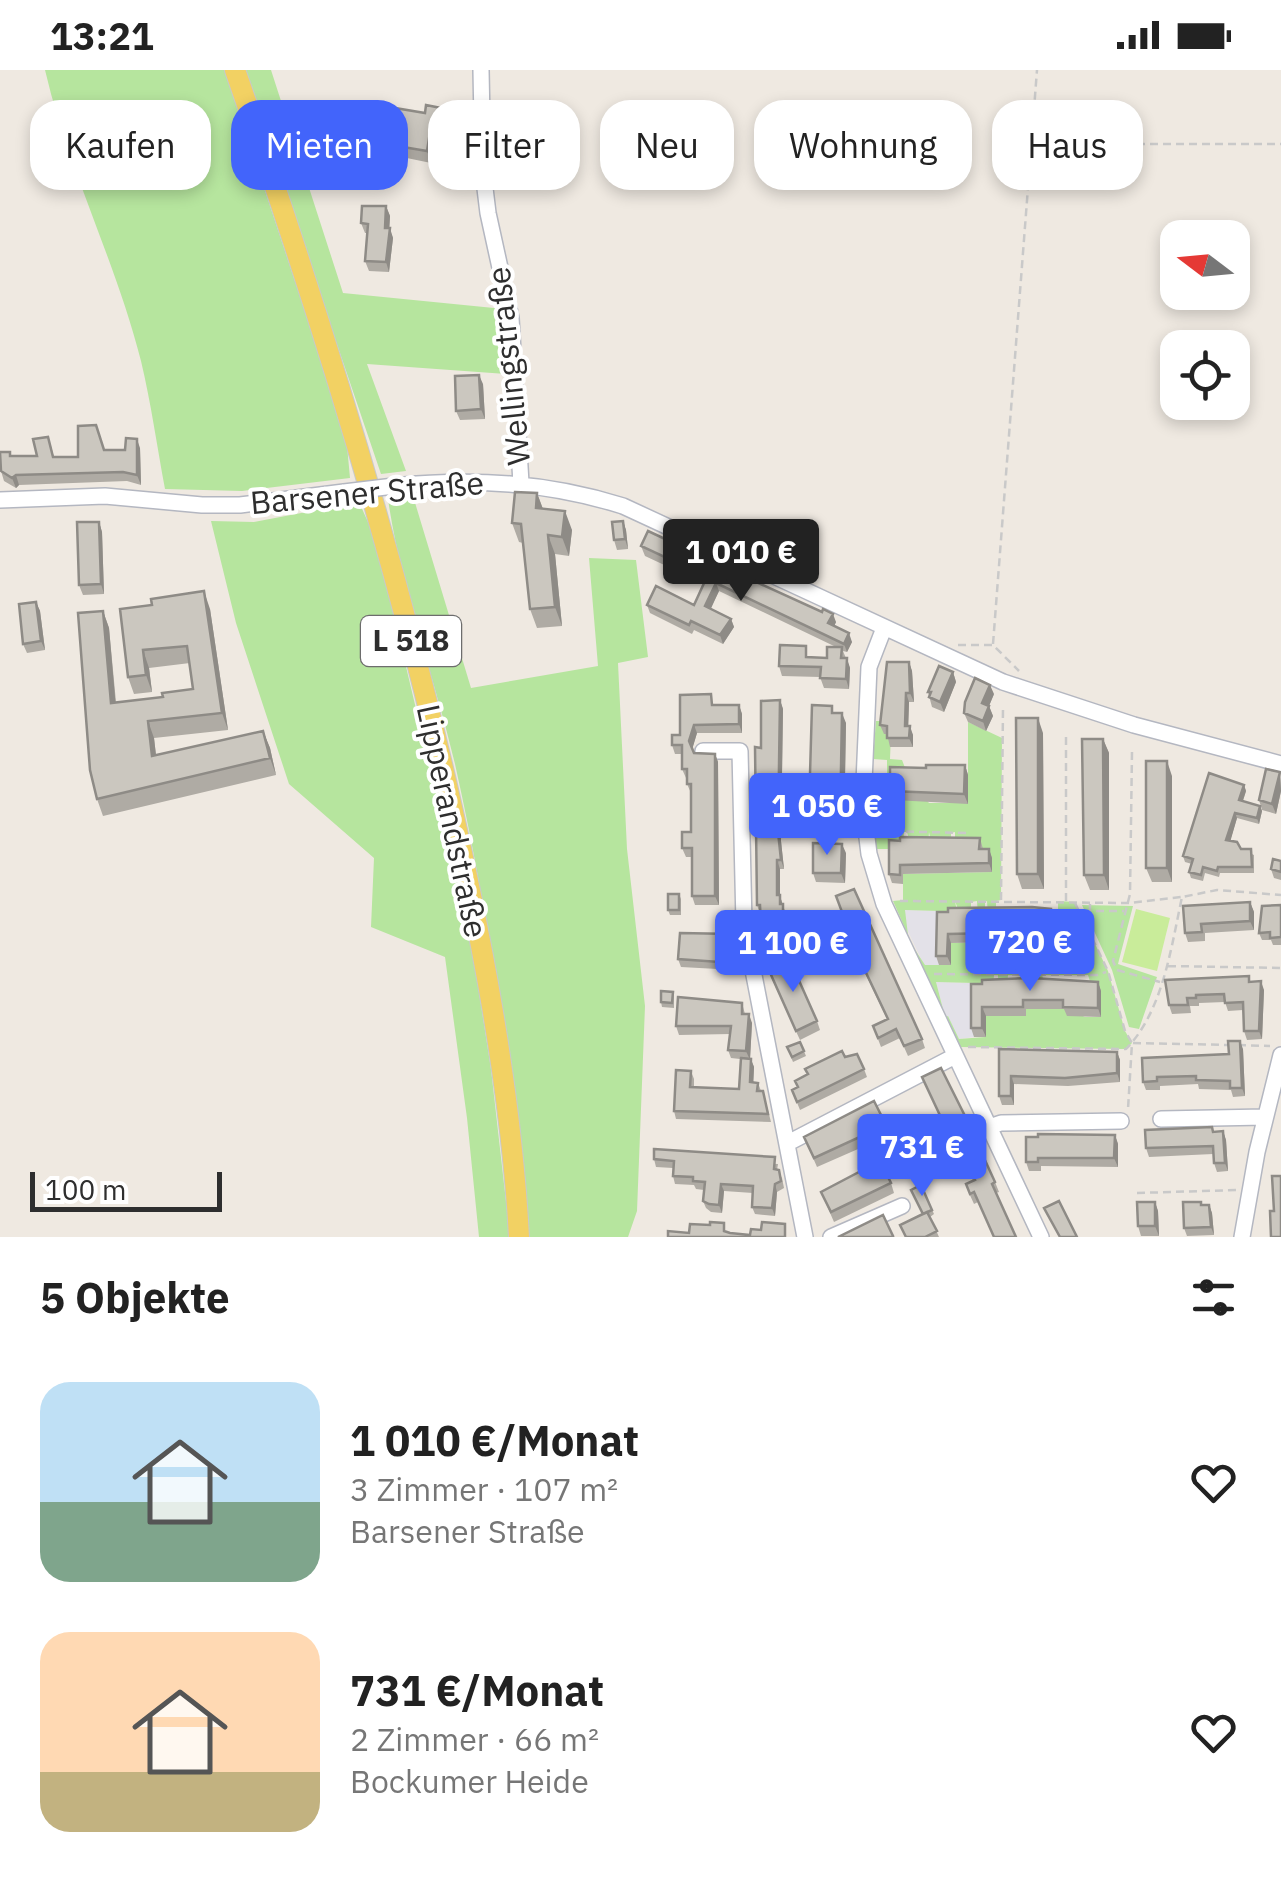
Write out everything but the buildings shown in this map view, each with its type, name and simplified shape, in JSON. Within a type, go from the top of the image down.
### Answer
[{"type":"main road","name":"Lipperandstraße","points":[[235,70],[378,513],[426,699],[480,945],[501,1074],[519,1237]]},
{"type":"street","name":"Wellingstraße","points":[[482,70],[485,186],[508,300],[521,483]]},
{"type":"street","name":"Barsener Straße","points":[[0,500],[105,496],[240,505],[466,480],[521,483],[593,496],[655,518],[1003,682],[1068,705],[1281,764]]},
{"type":"street","points":[[884,628],[868,678],[865,831],[884,904],[1042,1237]]},
{"type":"street","points":[[704,751],[740,752],[744,924],[805,1237]]},
{"type":"street","points":[[788,1143],[954,1053]]},
{"type":"street","points":[[1242,1237],[1265,1116],[1280,1062]]},
{"type":"street","points":[[1161,1119],[1265,1116]]},
{"type":"street","points":[[989,1127],[1001,1123],[1121,1121]]},
{"type":"street","points":[[832,1237],[902,1206]]},
{"type":"path","points":[[1034,100],[1036,70]]},
{"type":"path","points":[[1143,144],[1281,144]]},
{"type":"path","points":[[993,645],[1028,190]]},
{"type":"path","points":[[1014,668],[1022,674]]},
{"type":"path","points":[[1000,900],[1002,708]]},
{"type":"path","points":[[1066,733],[1066,902]]},
{"type":"path","points":[[1132,752],[1129,903],[1113,961],[1117,970],[1161,982]]},
{"type":"path","points":[[865,831],[968,833]]},
{"type":"path","points":[[884,904],[1000,900],[1129,903],[1217,890],[1281,895]]},
{"type":"path","points":[[954,1053],[960,1047],[1126,1049],[1142,1032],[1161,982],[1182,897]]},
{"type":"path","points":[[1075,902],[1108,970],[1132,1043],[1128,1120],[1121,1121]]},
{"type":"path","points":[[1090,902],[1090,911],[1135,911]]},
{"type":"path","points":[[1158,968],[1281,968]]},
{"type":"path","points":[[919,978],[929,974],[1098,975],[1108,970]]},
{"type":"path","points":[[1132,1043],[1281,1046]]},
{"type":"path","points":[[1136,1193],[1250,1190]]},
{"type":"shaded area","points":[[904,910],[940,911],[939,965],[924,965],[904,923]]},
{"type":"shaded area","points":[[936,982],[974,983],[974,1037],[959,1039],[943,1009]]},
{"type":"green space","points":[[45,70],[225,70],[235,100],[231,100],[231,190],[265,190],[346,435],[350,478],[242,491],[165,489],[145,377],[131,324],[83,190],[211,190],[211,100],[53,100]]},
{"type":"green space","points":[[244,70],[271,70],[281,100],[254,100]]},
{"type":"green space","points":[[285,190],[310,190],[343,293],[504,309],[506,374],[367,364],[406,471],[381,474]]},
{"type":"green space","points":[[413,496],[471,688],[598,666],[589,558],[636,560],[648,657],[618,663],[627,849],[645,1006],[637,1211],[628,1237],[528,1237],[507,1058],[479,882],[455,764],[401,566],[388,499]]},
{"type":"green space","points":[[359,502],[376,540],[471,941],[491,1069],[510,1237],[479,1237],[445,957],[371,927],[374,858],[289,784],[236,623],[211,521],[254,522]]},
{"type":"green space","points":[[876,721],[884,721],[891,734],[890,759],[902,760],[909,778],[929,803],[968,803],[968,722],[1002,738],[1001,900],[996,901],[996,915],[988,917],[987,901],[985,917],[978,917],[977,901],[971,902],[971,917],[961,917],[955,901],[958,917],[940,921],[940,911],[905,910],[908,935],[893,901],[903,900],[903,874],[991,872],[992,859],[955,847],[955,832],[951,833],[951,847],[932,847],[929,832],[928,846],[911,846],[904,832],[903,849],[876,849],[874,831],[887,831],[887,760],[873,759]]},
{"type":"green space","points":[[1058,901],[1075,902],[1108,971],[1132,1043],[1126,1049],[960,1047],[948,1016],[959,1039],[985,1037],[986,1013],[1025,1016],[1026,1009],[1067,1009],[1085,1017],[1101,1017],[1088,975],[1042,975],[1046,987],[1036,987],[1033,975],[1008,975],[1007,989],[998,989],[998,975],[994,975],[993,989],[974,993],[974,983],[936,982],[943,1009],[912,945],[925,965],[950,965],[951,943],[1044,941],[1055,947],[1072,947],[1058,921]]},
{"type":"green space","points":[[1082,905],[1133,906],[1118,964],[1157,977],[1139,1029],[1129,1027],[1112,970]]},
{"type":"green space","points":[[1136,909],[1170,918],[1157,971],[1122,962]]}]
